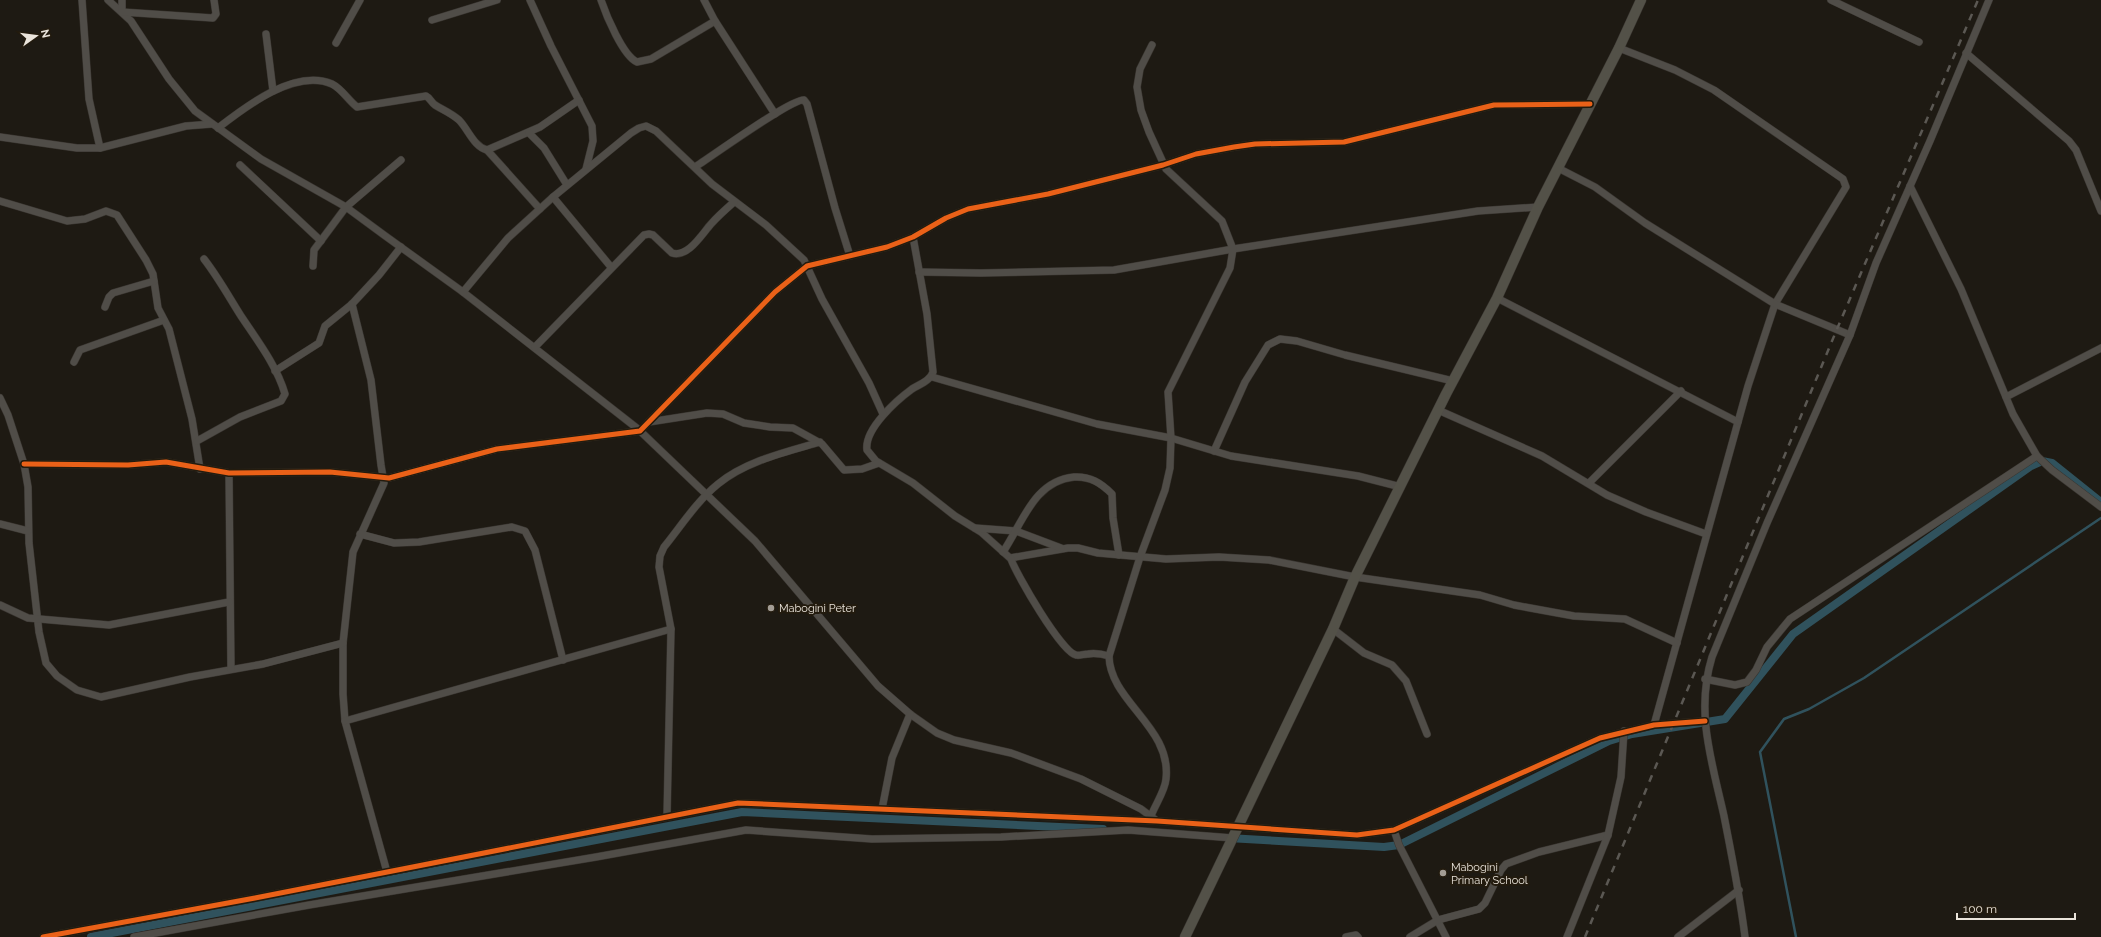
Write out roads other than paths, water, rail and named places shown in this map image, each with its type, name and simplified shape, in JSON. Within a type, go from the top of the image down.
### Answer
[{"type":"street","points":[[82,0],[89,99],[100,148]]},
{"type":"street","points":[[108,0],[122,12],[142,36],[169,79],[195,111],[261,159],[346,207],[463,292],[535,347],[640,431],[755,541],[878,686],[910,714],[937,733],[954,740],[1011,753],[1081,779],[1141,809],[1154,819]]},
{"type":"street","points":[[122,0],[122,12]]},
{"type":"street","points":[[122,12],[213,18],[216,14],[214,0]]},
{"type":"street","points":[[336,42],[360,0]]},
{"type":"street","points":[[432,20],[497,0]]},
{"type":"street","points":[[530,0],[587,114],[594,134],[586,170]]},
{"type":"street","points":[[601,0],[616,34],[632,58],[637,62],[651,58],[715,21]]},
{"type":"street","points":[[704,0],[715,21],[775,114]]},
{"type":"street","points":[[1185,937],[1333,629],[1355,577],[1438,410],[1497,298],[1538,207],[1619,48],[1641,0]]},
{"type":"street","points":[[1831,0],[1919,42]]},
{"type":"street","points":[[1745,937],[1739,890],[1704,721],[1705,679],[1712,657],[1765,530],[1850,335],[1876,263],[1989,0]]},
{"type":"street","points":[[266,34],[273,91]]},
{"type":"street","points":[[1152,45],[1140,69],[1137,87],[1141,110],[1163,166],[1180,184],[1222,221],[1233,249],[1230,268],[1168,392],[1171,438],[1170,468],[1165,490],[1140,557],[1109,656],[1110,667],[1120,686],[1160,741],[1165,758],[1166,780],[1154,819]]},
{"type":"street","points":[[1619,48],[1675,70],[1714,90],[1846,183],[1844,192],[1775,304],[1754,365],[1654,725]]},
{"type":"street","points":[[1966,53],[2069,141],[2076,150],[2101,211]]},
{"type":"street","points":[[0,137],[76,148],[100,148],[180,128],[215,126],[244,107],[273,91],[297,83],[311,81],[325,82],[335,86],[354,105],[360,108],[426,96],[432,103],[460,121],[475,141],[483,149],[487,150],[540,209]]},
{"type":"street","points":[[695,167],[775,114],[802,99],[807,104],[835,208],[850,256]]},
{"type":"street","points":[[487,150],[507,140],[529,133],[549,122],[579,100]]},
{"type":"street","points":[[24,464],[128,465],[166,462],[229,473],[330,472],[384,478],[497,449],[640,431],[775,292],[807,266],[887,247],[913,237],[946,218],[968,209],[1027,199],[1163,166],[1196,154],[1243,145],[1353,140],[1494,105],[1590,104]]},
{"type":"street","points":[[463,292],[508,238],[553,197],[631,133],[646,126],[656,131],[734,202],[766,225],[799,255],[807,266],[822,299],[869,383],[883,414]]},
{"type":"street","points":[[529,133],[544,148],[567,185]]},
{"type":"street","points":[[313,266],[313,252],[346,207],[401,160]]},
{"type":"street","points":[[240,165],[322,241]]},
{"type":"street","points":[[1558,168],[1595,187],[1645,223],[1775,304],[1850,335]]},
{"type":"street","points":[[1910,186],[1961,289],[2006,397],[2037,456],[2052,470],[2101,507]]},
{"type":"street","points":[[553,197],[611,267]]},
{"type":"street","points":[[0,201],[67,221],[85,219],[106,210],[113,212],[120,219],[146,260],[154,281],[158,308],[171,336],[197,441],[200,469]]},
{"type":"street","points":[[535,347],[611,267],[642,237],[649,234],[659,240],[672,253],[676,254],[684,252],[691,247],[709,226],[734,202]]},
{"type":"street","points":[[919,272],[1017,273],[1114,270],[1233,249],[1478,211],[1538,207]]},
{"type":"street","points":[[913,237],[934,363],[932,377]]},
{"type":"street","points":[[275,371],[318,344],[326,326],[352,304],[380,275],[401,247]]},
{"type":"street","points":[[197,441],[240,417],[281,401],[285,394],[275,371],[223,286],[204,259]]},
{"type":"street","points":[[105,308],[109,297],[113,293],[154,281]]},
{"type":"street","points":[[1497,298],[1681,391],[1738,422]]},
{"type":"street","points":[[352,304],[371,380],[379,453],[384,478],[383,485],[360,534],[354,552],[343,643],[345,721],[387,872]]},
{"type":"street","points":[[74,362],[80,350],[164,320]]},
{"type":"street","points":[[1214,451],[1245,382],[1268,345],[1274,341],[1287,339],[1303,342],[1345,355],[1453,381]]},
{"type":"street","points":[[2006,397],[2101,348]]},
{"type":"street","points":[[1109,656],[1097,654],[1075,655],[1069,652],[1051,629],[1011,559],[974,528],[955,516],[914,483],[873,458],[867,447],[869,438],[883,414],[908,392],[932,377],[1097,424],[1171,438],[1214,451],[1358,476],[1401,487]]},
{"type":"street","points":[[1588,483],[1681,391]]},
{"type":"street","points":[[0,398],[8,415],[24,464],[28,487],[28,531],[41,645],[49,669],[77,690],[96,697],[104,697],[190,677],[263,664],[343,643]]},
{"type":"street","points":[[1438,410],[1542,456],[1607,495],[1646,512],[1706,534]]},
{"type":"street","points":[[649,422],[707,413],[723,414],[744,422],[770,427],[793,428],[820,442],[844,470],[862,469],[879,463]]},
{"type":"street","points":[[667,816],[671,629],[659,567],[660,556],[664,547],[707,494],[718,483],[762,460],[820,442]]},
{"type":"street","points":[[1705,679],[1735,685],[1747,682],[1756,670],[1767,646],[1790,618],[2037,456]]},
{"type":"street","points":[[229,473],[229,602],[231,669]]},
{"type":"street","points":[[1003,552],[1035,498],[1044,488],[1053,482],[1066,478],[1082,476],[1100,483],[1112,494],[1113,518],[1119,555]]},
{"type":"street","points":[[0,524],[28,531]]},
{"type":"street","points":[[360,534],[394,543],[419,542],[512,527],[525,531],[535,550],[563,660]]},
{"type":"street","points":[[974,528],[1016,531],[1062,548]]},
{"type":"street","points":[[1011,559],[1062,548],[1078,548],[1089,552],[1166,559],[1219,557],[1270,560],[1355,577],[1480,595],[1514,605],[1574,616],[1625,619],[1677,643]]},
{"type":"street","points":[[0,604],[21,615],[109,625],[229,602]]},
{"type":"street","points":[[345,721],[671,629]]},
{"type":"street","points":[[1333,629],[1364,653],[1392,665],[1406,681],[1427,734]]},
{"type":"street","points":[[882,809],[892,758],[910,714]]},
{"type":"street","points":[[43,937],[387,872],[738,803],[1154,819],[1357,835],[1394,830],[1600,738],[1624,735],[1654,725],[1704,721]]},
{"type":"street","points":[[1567,937],[1608,835],[1621,777],[1624,735]]},
{"type":"street","points":[[134,937],[309,905],[596,858],[746,830],[872,839],[1001,837],[1128,830],[1233,838]]},
{"type":"street","points":[[1394,830],[1399,845],[1446,937]]},
{"type":"street","points":[[1410,937],[1438,920],[1479,909],[1485,903],[1501,870],[1506,864],[1539,852],[1608,835]]},
{"type":"street","points":[[1678,937],[1739,890]]},
{"type":"street","points":[[1346,937],[1356,935],[1358,937]]},
{"type":"waterway","points":[[1228,838],[1384,847],[1399,845],[1609,741],[1632,734],[1725,719],[1793,634],[2031,466],[2042,461],[2052,463],[2101,502]]},
{"type":"waterway","points":[[1796,937],[1760,752],[1784,719],[1809,709],[1864,678],[2101,518]]},
{"type":"waterway","points":[[91,937],[742,812],[1103,829]]},
{"type":"railway","points":[[1585,937],[1837,329],[1978,0]]},
{"type":"place","name":"Mabogini Peter","points":[[771,608]]},
{"type":"place","name":"Mabogini Primary School","points":[[1443,873]]}]
